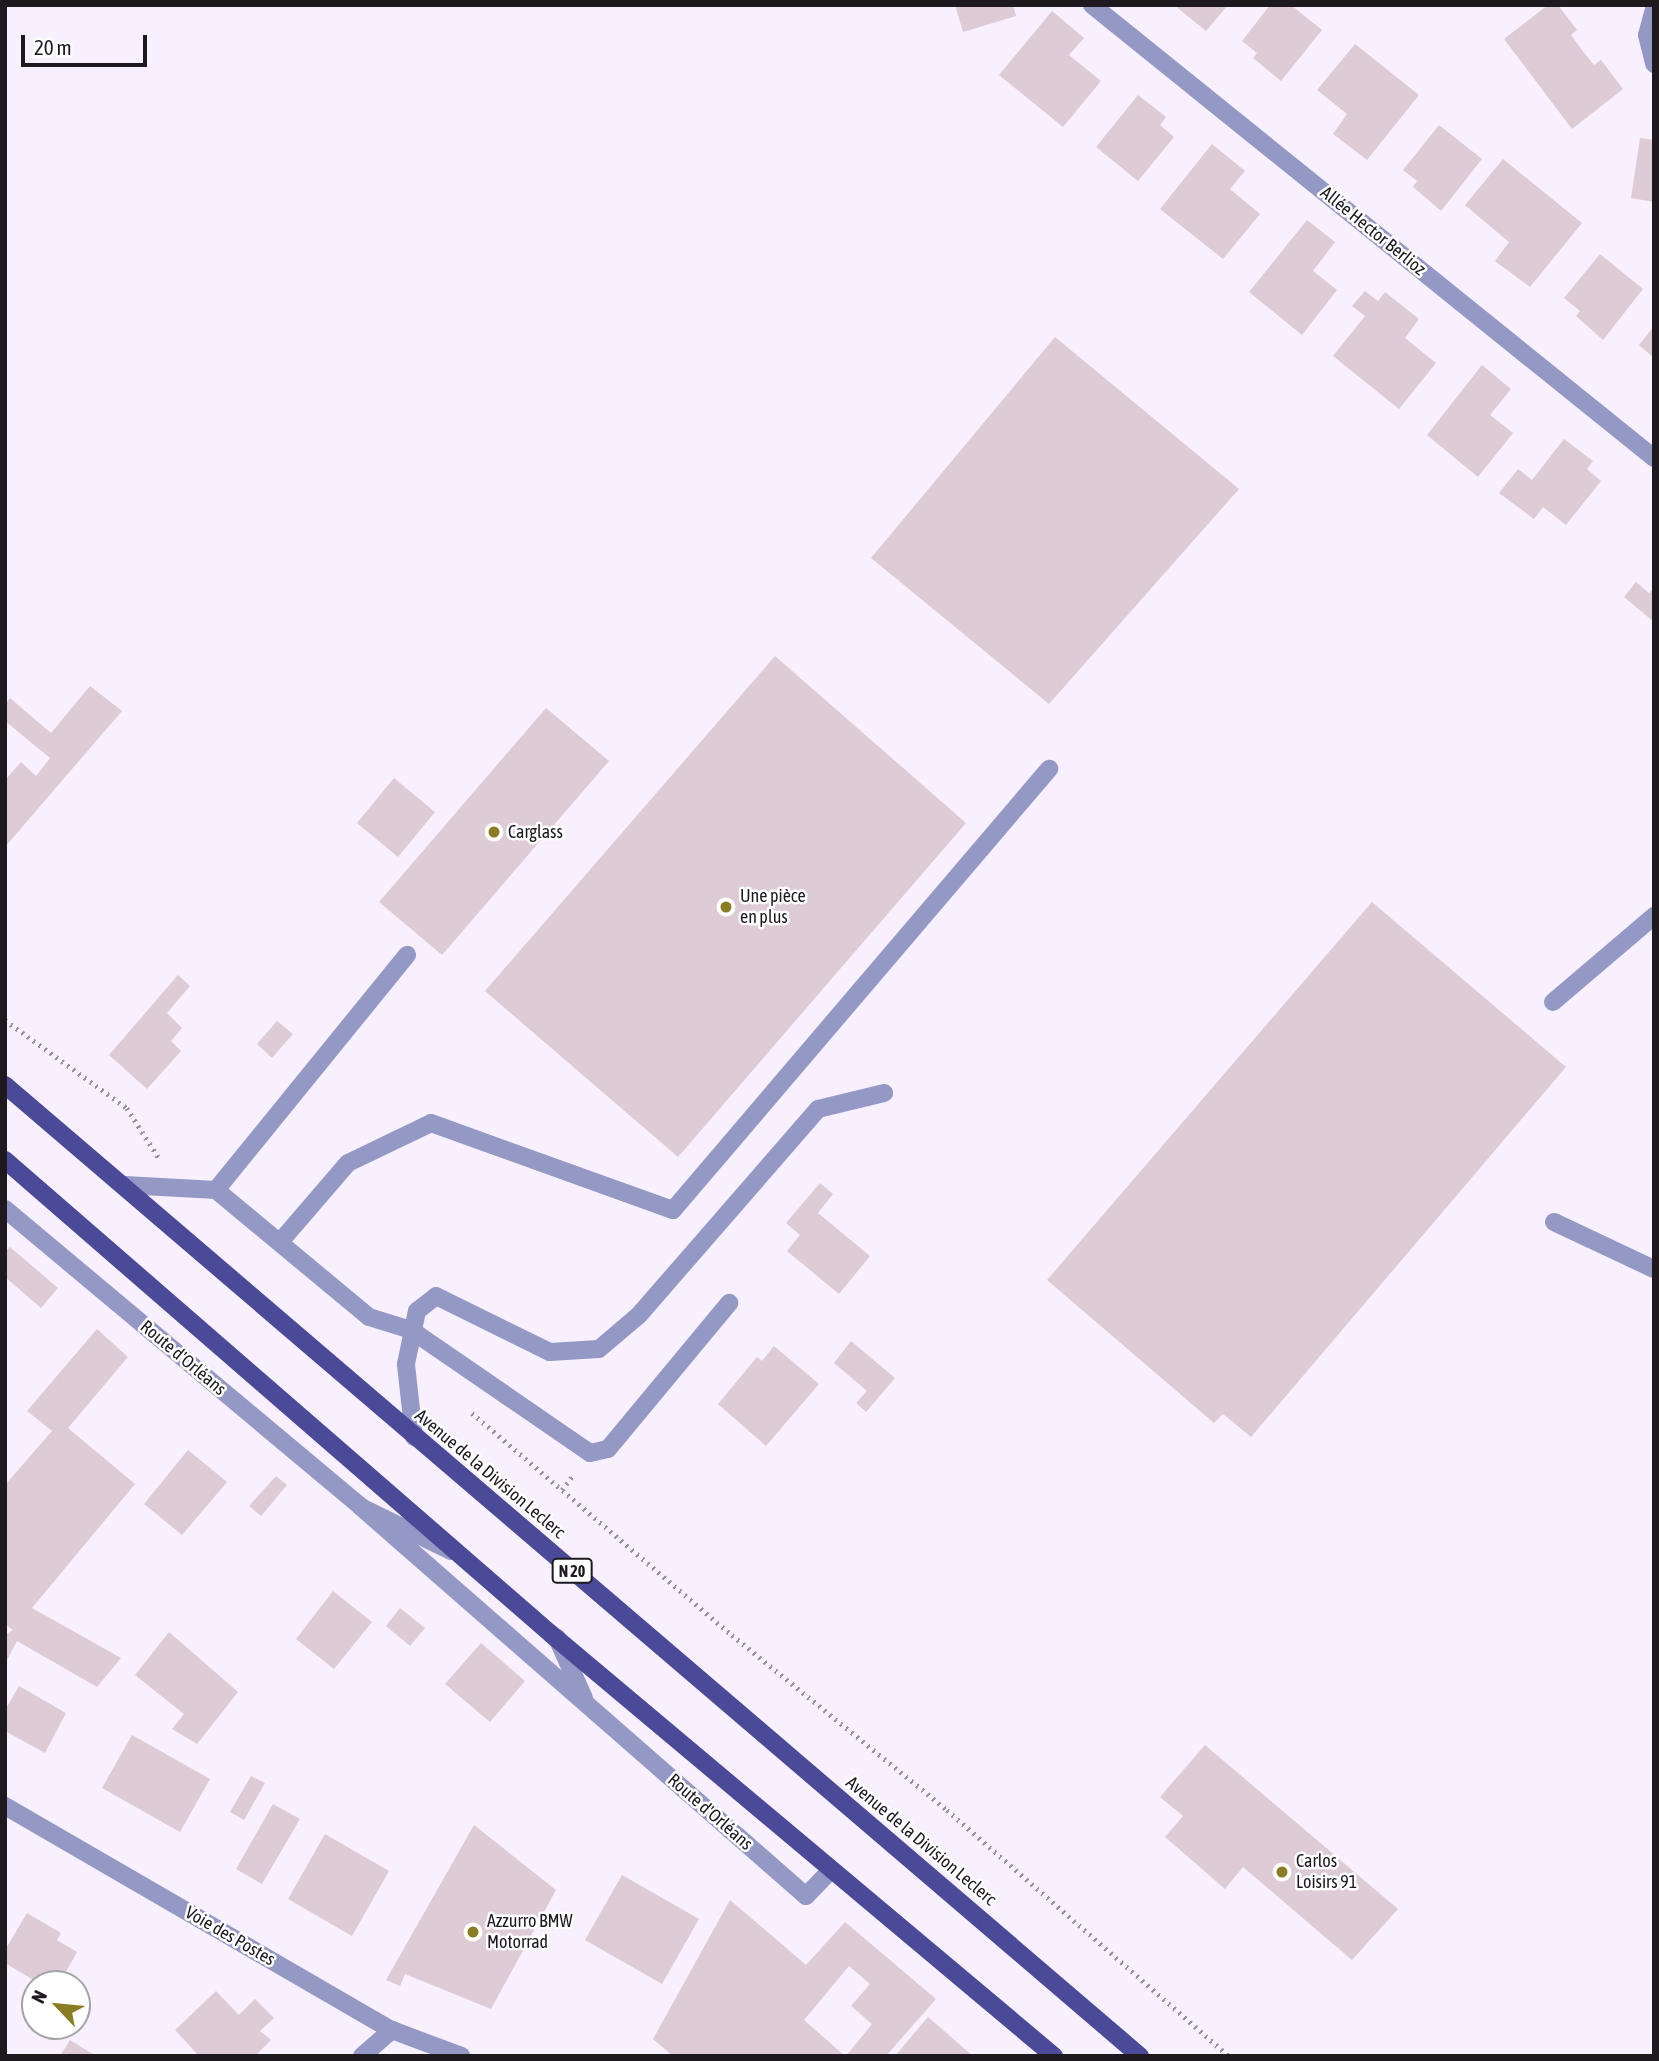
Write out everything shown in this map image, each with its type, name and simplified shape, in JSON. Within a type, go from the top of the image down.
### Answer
[{"type":"main road","name":"Avenue de la Division Leclerc","points":[[5,1085],[1140,2056]]},
{"type":"main road","points":[[5,1160],[556,1638],[1054,2056]]},
{"type":"street","name":"Allée Hector Berlioz","points":[[1092,5],[1654,458]]},
{"type":"street","points":[[1654,9],[1647,35],[1654,65]]},
{"type":"street","points":[[280,1242],[348,1163],[431,1122],[673,1210],[1049,769]]},
{"type":"street","points":[[1553,1002],[1654,916]]},
{"type":"street","points":[[216,1190],[407,955]]},
{"type":"street","points":[[414,1437],[406,1364],[411,1330],[417,1311],[436,1296],[550,1352],[599,1349],[639,1315],[818,1109],[884,1093]]},
{"type":"street","points":[[125,1185],[216,1190],[369,1317],[411,1330],[590,1453],[608,1449],[729,1303]]},
{"type":"street","name":"Route d'Orléans","points":[[5,1209],[361,1507],[806,1896],[831,1870]]},
{"type":"street","points":[[1554,1222],[1654,1269]]},
{"type":"street","name":"Route d'Orléans","points":[[361,1507],[460,1556]]},
{"type":"street","name":"Route d'Orléans","points":[[556,1638],[587,1705]]},
{"type":"street","name":"Voie des Postes","points":[[5,1805],[392,2030],[461,2056]]},
{"type":"street","points":[[362,2056],[392,2030]]},
{"type":"path","points":[[467,1408],[722,1626],[947,1810],[1229,2056]]},
{"type":"building","points":[[955,5],[1013,5],[1016,16],[963,32]]},
{"type":"building","points":[[1174,5],[1228,5],[1206,31]]},
{"type":"building","points":[[1270,5],[1291,5],[1322,30],[1281,81],[1253,58],[1257,53],[1242,41]]},
{"type":"building","points":[[1548,5],[1558,5],[1577,30],[1571,35],[1582,50],[1594,65],[1601,60],[1623,89],[1572,129],[1504,39]]},
{"type":"building","points":[[1052,11],[1084,38],[1069,55],[1101,81],[1063,127],[999,75]]},
{"type":"building","points":[[1355,44],[1419,95],[1367,160],[1333,134],[1347,114],[1317,90]]},
{"type":"building","points":[[1138,95],[1166,117],[1160,125],[1174,137],[1138,181],[1096,147]]},
{"type":"building","points":[[1439,125],[1482,159],[1441,211],[1413,187],[1417,181],[1403,170]]},
{"type":"building","points":[[1640,138],[1654,140],[1654,202],[1631,198]]},
{"type":"building","points":[[1212,144],[1245,171],[1230,189],[1260,214],[1223,259],[1160,209]]},
{"type":"building","points":[[1503,159],[1582,223],[1530,287],[1495,261],[1509,242],[1465,205]]},
{"type":"building","points":[[1307,220],[1335,242],[1313,271],[1337,290],[1302,335],[1249,292]]},
{"type":"building","points":[[1600,254],[1643,289],[1603,340],[1576,316],[1580,311],[1564,298]]},
{"type":"building","points":[[1365,291],[1378,301],[1385,292],[1419,319],[1405,338],[1436,363],[1399,409],[1333,356],[1365,316],[1352,306]]},
{"type":"building","points":[[1654,326],[1654,358],[1639,345]]},
{"type":"building","points":[[1055,337],[1239,489],[1049,704],[871,558]]},
{"type":"building","points":[[1482,365],[1511,389],[1490,415],[1513,433],[1478,477],[1427,435]]},
{"type":"building","points":[[1564,439],[1593,461],[1587,469],[1601,481],[1566,525],[1543,507],[1534,519],[1499,493],[1518,469],[1532,480]]},
{"type":"building","points":[[1636,582],[1649,593],[1654,588],[1654,622],[1624,597]]},
{"type":"building","name":"Une pièce en plus","points":[[775,656],[966,823],[678,1157],[485,991]]},
{"type":"building","points":[[90,686],[122,711],[5,847],[5,780],[21,762],[36,776],[50,758],[5,721],[5,704],[10,698],[51,733]]},
{"type":"building","name":"Carglass","points":[[546,708],[609,761],[442,955],[379,902]]},
{"type":"building","points":[[394,778],[435,812],[398,857],[357,823]]},
{"type":"building","points":[[1372,902],[1566,1067],[1251,1437],[1223,1414],[1214,1423],[1047,1280]]},
{"type":"building","points":[[178,975],[190,986],[167,1013],[182,1028],[171,1041],[181,1051],[147,1089],[109,1055]]},
{"type":"building","points":[[277,1021],[293,1034],[272,1058],[257,1044]]},
{"type":"building","points":[[820,1183],[833,1194],[818,1213],[870,1256],[839,1294],[787,1251],[800,1235],[786,1223]]},
{"type":"building","points":[[10,1247],[58,1288],[41,1308],[5,1277],[5,1252]]},
{"type":"building","points":[[97,1329],[128,1357],[68,1428],[135,1484],[32,1608],[121,1658],[97,1687],[17,1641],[5,1664],[5,1635],[13,1630],[5,1624],[5,1485],[52,1431],[27,1411]]},
{"type":"building","points":[[851,1341],[895,1378],[866,1412],[856,1403],[867,1391],[834,1363]]},
{"type":"building","points":[[774,1346],[819,1384],[766,1446],[718,1404],[757,1357],[762,1361]]},
{"type":"building","points":[[188,1450],[227,1482],[182,1535],[144,1504]]},
{"type":"building","points":[[276,1476],[287,1485],[261,1516],[249,1506]]},
{"type":"building","points":[[333,1591],[372,1622],[334,1669],[296,1639]]},
{"type":"building","points":[[400,1608],[425,1628],[410,1646],[386,1626]]},
{"type":"building","points":[[169,1632],[238,1692],[197,1744],[172,1729],[184,1714],[135,1675]]},
{"type":"building","points":[[481,1643],[525,1681],[490,1722],[445,1684]]},
{"type":"building","points":[[19,1686],[66,1713],[45,1753],[5,1731],[5,1710]]},
{"type":"building","points":[[132,1735],[210,1779],[180,1832],[102,1788]]},
{"type":"building","points":[[1205,1745],[1398,1909],[1352,1960],[1243,1867],[1225,1889],[1165,1837],[1183,1816],[1160,1797]]},
{"type":"building","points":[[251,1776],[265,1783],[244,1820],[230,1812]]},
{"type":"building","points":[[273,1804],[300,1819],[262,1884],[236,1869]]},
{"type":"building","name":"Azzurro BMW Motorrad","points":[[474,1825],[556,1890],[491,2009],[405,1974],[400,1986],[386,1980]]},
{"type":"building","points":[[325,1834],[389,1871],[352,1936],[288,1899]]},
{"type":"building","points":[[622,1875],[699,1919],[662,1984],[585,1940]]},
{"type":"building","points":[[730,1900],[806,1965],[845,1922],[936,1999],[886,2056],[846,2056],[872,2024],[851,2006],[870,1984],[849,1966],[804,2020],[845,2056],[673,2056],[653,2039]]},
{"type":"building","points":[[27,1913],[61,1933],[57,1940],[77,1952],[67,1970],[21,1970],[21,1973],[5,1963],[5,1950]]},
{"type":"building","points":[[216,1991],[239,2015],[255,1999],[274,2018],[260,2031],[271,2040],[255,2056],[199,2056],[175,2030]]},
{"type":"building","points":[[928,2017],[973,2056],[895,2056]]},
{"type":"building","points":[[70,2040],[96,2056],[60,2056]]},
{"type":"place","name":"Carglass","points":[[494,832]]},
{"type":"place","name":"Une pièce en plus","points":[[726,907]]},
{"type":"place","name":"Carlos Loisirs 91","points":[[1282,1872]]},
{"type":"place","name":"Azzurro BMW Motorrad","points":[[473,1932]]}]
